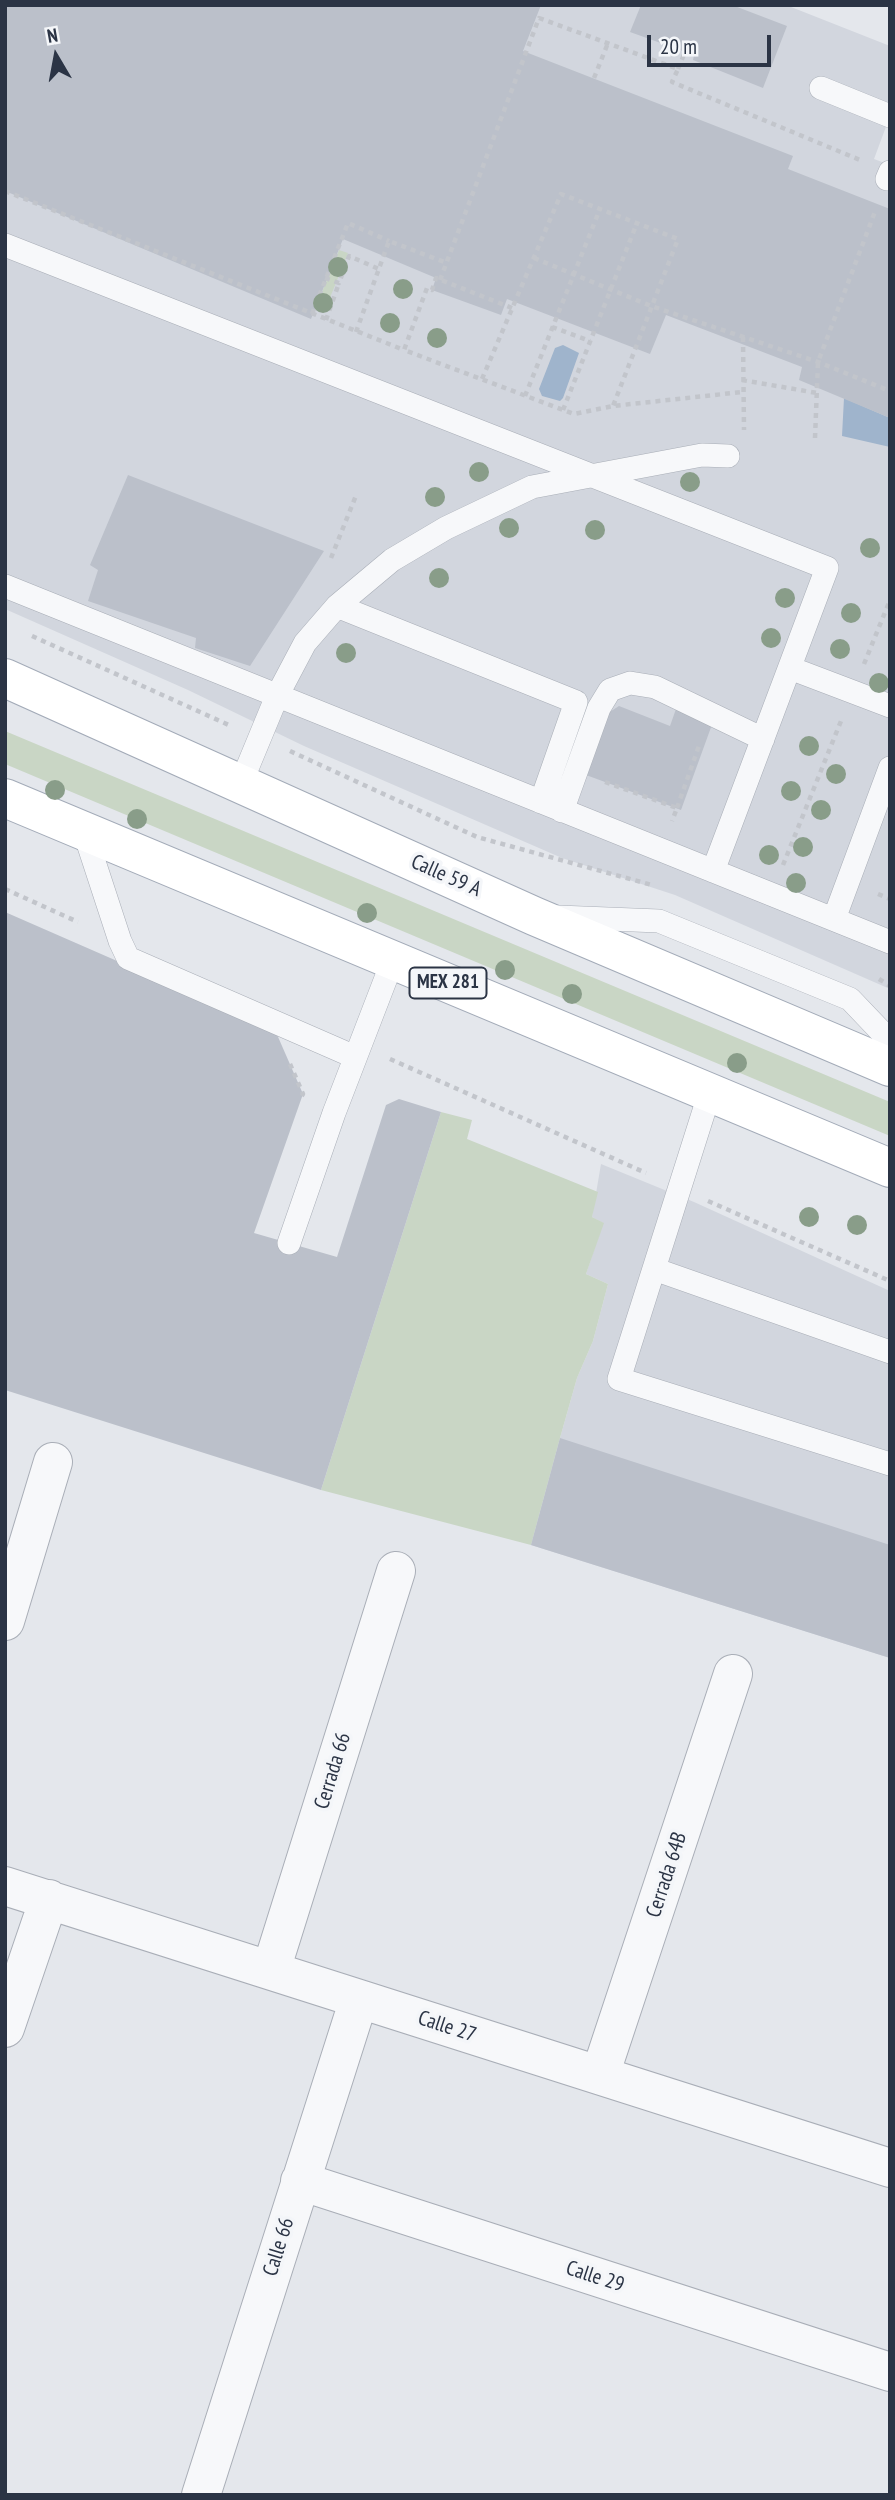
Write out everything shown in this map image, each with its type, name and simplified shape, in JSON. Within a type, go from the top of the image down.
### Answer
[{"type":"main road","name":"Calle 59 A","points":[[5,678],[534,916],[890,1067]]},
{"type":"main road","name":"MEX 281","points":[[5,798],[890,1168]]},
{"type":"street","points":[[5,1621],[53,1462]]},
{"type":"street","name":"Cerrada 66","points":[[271,1970],[396,1572]]},
{"type":"street","name":"Cerrada 64B","points":[[600,2076],[733,1674]]},
{"type":"street","name":"Calle 27","points":[[5,1886],[890,2168]]},
{"type":"street","points":[[5,2028],[49,1899]]},
{"type":"street","name":"Calle 66","points":[[211,2492],[300,2182],[359,1999]]},
{"type":"street","name":"Calle 29","points":[[300,2182],[890,2372]]},
{"type":"lane","points":[[821,88],[890,116]]},
{"type":"lane","points":[[5,246],[827,568],[713,872]]},
{"type":"lane","points":[[241,783],[276,696],[305,643],[337,606],[392,560],[446,528],[532,487],[702,455],[728,456]]},
{"type":"lane","points":[[5,586],[890,942]]},
{"type":"lane","points":[[337,606],[576,702],[541,802]]},
{"type":"lane","points":[[790,668],[890,706]]},
{"type":"lane","points":[[562,811],[599,708],[610,690],[630,683],[654,687],[763,739]]},
{"type":"lane","points":[[834,919],[890,768]]},
{"type":"lane","points":[[84,831],[128,958],[271,1020],[357,1051]]},
{"type":"lane","points":[[534,916],[659,921],[850,999],[890,1041]]},
{"type":"lane","points":[[289,1243],[357,1051],[393,960]]},
{"type":"lane","points":[[710,1092],[619,1379],[890,1464]]},
{"type":"lane","points":[[654,1269],[890,1352]]},
{"type":"path","points":[[440,280],[539,18],[678,69]]},
{"type":"path","points":[[594,78],[608,43]]},
{"type":"path","points":[[685,52],[671,82],[881,168],[878,176],[888,176],[818,362],[815,438]]},
{"type":"path","points":[[5,191],[356,332],[574,414],[613,406],[743,392]]},
{"type":"path","points":[[482,379],[561,194],[678,239],[613,406]]},
{"type":"path","points":[[525,396],[600,209]]},
{"type":"path","points":[[312,314],[348,223],[447,263]]},
{"type":"path","points":[[563,410],[637,223]]},
{"type":"path","points":[[356,332],[389,241]]},
{"type":"path","points":[[326,320],[349,256],[379,269]]},
{"type":"path","points":[[534,258],[652,306],[818,362],[890,391]]},
{"type":"path","points":[[325,278],[338,283]]},
{"type":"path","points":[[404,350],[427,288],[432,290],[436,278],[512,307]]},
{"type":"path","points":[[552,327],[590,341]]},
{"type":"path","points":[[743,337],[744,439]]},
{"type":"path","points":[[742,380],[817,393]]},
{"type":"path","points":[[331,558],[357,493]]},
{"type":"path","points":[[781,871],[890,600]]},
{"type":"path","points":[[30,635],[187,706]]},
{"type":"path","points":[[677,808],[700,742]]},
{"type":"path","points":[[302,756],[477,837],[665,888]]},
{"type":"path","points":[[870,972],[890,986]]},
{"type":"path","points":[[271,1020],[303,1094],[298,1106]]},
{"type":"path","points":[[357,1051],[646,1172]]},
{"type":"path","points":[[698,1196],[890,1281]]},
{"type":"shaded area","points":[[5,5],[786,5],[890,46],[890,116],[874,159],[890,165],[890,989],[675,895],[562,858],[304,746],[188,690],[5,609]]},
{"type":"shaded area","points":[[601,1164],[694,1202],[890,1291],[890,1658],[531,1545],[577,1378],[593,1341],[608,1284],[586,1274],[603,1223],[592,1217]]},
{"type":"green space","points":[[339,250],[348,253],[325,310],[316,307]]},
{"type":"green space","points":[[5,731],[890,1102],[890,1136],[5,764]]},
{"type":"green space","points":[[441,1112],[472,1120],[467,1139],[598,1192],[592,1217],[604,1223],[586,1274],[608,1284],[593,1341],[577,1378],[531,1545],[321,1490]]},
{"type":"water","points":[[563,345],[579,353],[560,401],[542,396],[539,389],[555,348]]},
{"type":"water","points":[[844,398],[890,418],[890,447],[842,436]]},
{"type":"building","points":[[5,5],[541,5],[523,51],[793,156],[788,169],[890,209],[890,418],[799,380],[802,367],[666,315],[650,354],[507,299],[501,315],[432,290],[436,278],[343,239],[311,319],[5,191]]},
{"type":"building","points":[[641,5],[732,5],[787,26],[763,88],[693,60],[694,55],[630,32]]},
{"type":"building","points":[[128,475],[324,551],[250,666],[195,648],[196,638],[88,601],[98,570],[90,565]]},
{"type":"building","points":[[682,692],[718,708],[681,810],[567,768],[579,732],[619,706],[670,726]]},
{"type":"building","points":[[5,912],[275,1030],[303,1094],[254,1233],[337,1257],[386,1105],[399,1099],[441,1112],[321,1490],[5,1390]]},
{"type":"building","points":[[560,1438],[890,1545],[890,1658],[531,1545]]}]
